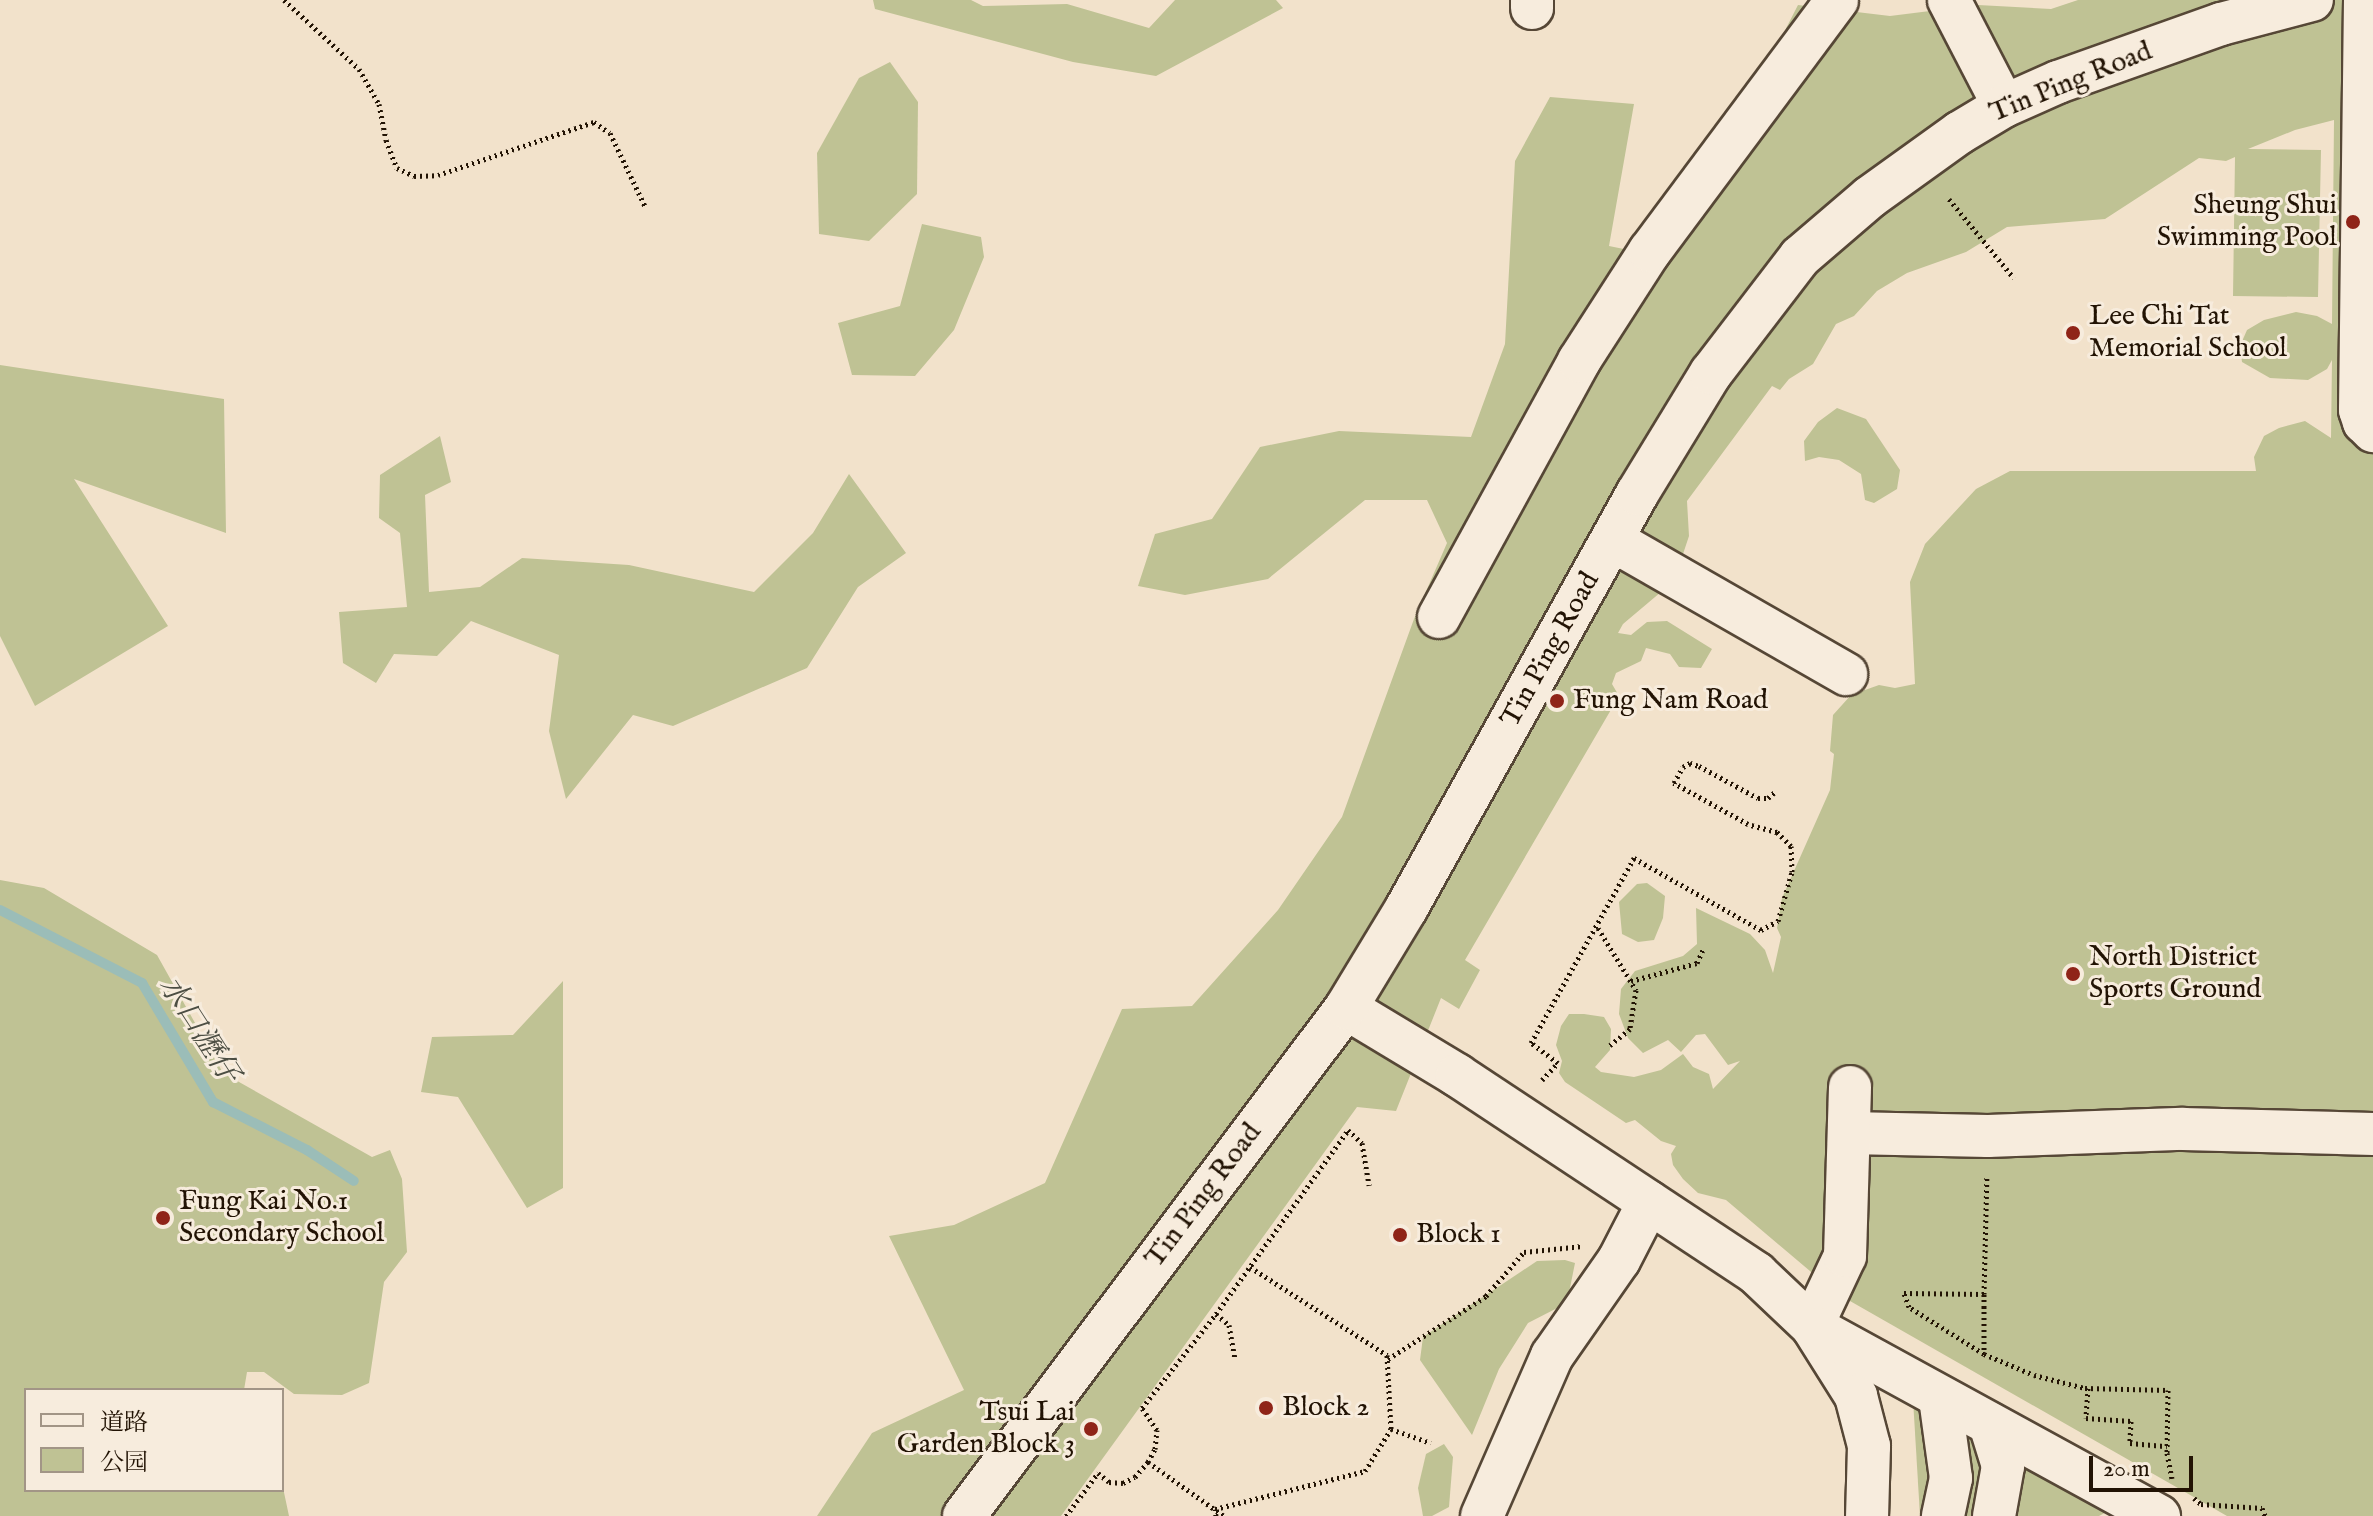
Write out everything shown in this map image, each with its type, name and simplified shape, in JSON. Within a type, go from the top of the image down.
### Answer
[{"type":"street","points":[[1439,617],[1586,349],[1650,251],[1837,0]]},
{"type":"street","points":[[1949,0],[2004,106]]},
{"type":"street","name":"Tin Ping Road","points":[[964,1516],[1346,1008],[1406,909],[1612,540],[1711,373],[1800,257],[1870,197],[1959,133],[2004,106],[2058,82],[2221,24],[2312,0]]},
{"type":"street","points":[[2365,0],[2360,410],[2364,422],[2373,431]]},
{"type":"street","points":[[1612,540],[1846,674]]},
{"type":"street","points":[[1346,1008],[1457,1075],[1756,1273],[1812,1326],[1990,1424],[2163,1504]]},
{"type":"street","points":[[1812,1326],[1845,1256],[1850,1087]]},
{"type":"street","points":[[1849,1133],[1988,1136],[2183,1129],[2373,1134]]},
{"type":"street","points":[[1482,1516],[1552,1356],[1619,1260],[1649,1202]]},
{"type":"street","points":[[1812,1326],[1856,1396],[1869,1446],[1867,1516]]},
{"type":"street","points":[[1940,1398],[1951,1478],[1943,1516]]},
{"type":"street","points":[[1990,1424],[2003,1466],[1994,1516]]},
{"type":"path","points":[[284,0],[359,69],[379,104],[386,140],[397,168],[414,176],[438,175],[594,122],[610,133],[645,206]]},
{"type":"path","points":[[1949,199],[2014,278]]},
{"type":"path","points":[[1542,1080],[1558,1063],[1531,1043],[1634,858],[1761,930],[1778,921],[1792,872],[1791,846],[1777,832],[1748,824],[1674,783],[1683,767],[1690,763],[1758,798],[1768,798],[1775,792]]},
{"type":"path","points":[[1597,927],[1636,990],[1630,1029],[1610,1045]]},
{"type":"path","points":[[1631,981],[1697,963],[1704,947]]},
{"type":"path","points":[[1066,1516],[1098,1473],[1109,1482],[1123,1483],[1135,1477],[1148,1462],[1155,1449],[1157,1430],[1142,1408],[1216,1314],[1348,1130],[1362,1143],[1369,1185]]},
{"type":"path","points":[[1984,1354],[1988,1136]]},
{"type":"path","points":[[1387,1360],[1486,1296],[1524,1252],[1595,1244]]},
{"type":"path","points":[[1215,1513],[1365,1471],[1391,1429],[1387,1355],[1250,1267]]},
{"type":"path","points":[[1984,1294],[1904,1293],[1909,1307],[1984,1354],[2034,1375],[2088,1388],[2168,1390],[2163,1504],[2262,1508],[2265,1516]]},
{"type":"path","points":[[1216,1314],[1229,1325],[1235,1358]]},
{"type":"path","points":[[2088,1388],[2086,1418],[2131,1421],[2130,1443],[2167,1446]]},
{"type":"path","points":[[1391,1429],[1431,1443]]},
{"type":"path","points":[[1148,1462],[1215,1513],[1224,1516]]},
{"type":"green space","points":[[873,0],[971,0],[983,6],[1067,4],[1149,28],[1175,0],[1276,0],[1283,8],[1156,76],[1073,62],[875,9]]},
{"type":"green space","points":[[2078,0],[2373,0],[2373,1516],[2227,1516],[1836,1293],[1726,1200],[1698,1193],[1673,1165],[1671,1154],[1676,1146],[1661,1141],[1635,1120],[1626,1123],[1565,1082],[1559,1073],[1562,1061],[1556,1045],[1561,1026],[1569,1014],[1584,1014],[1604,1017],[1611,1029],[1610,1050],[1595,1067],[1601,1072],[1634,1077],[1661,1070],[1683,1054],[1693,1067],[1709,1074],[1713,1089],[1740,1061],[1728,1065],[1705,1034],[1696,1035],[1681,1052],[1668,1040],[1643,1053],[1628,1038],[1619,1014],[1621,989],[1635,971],[1683,956],[1697,944],[1696,908],[1750,934],[1765,950],[1773,973],[1781,937],[1777,928],[1782,898],[1830,790],[1834,754],[1830,751],[1833,715],[1851,695],[1879,685],[1895,688],[1915,684],[1910,582],[1925,544],[1976,489],[2010,471],[2256,471],[2254,457],[2264,436],[2279,428],[2305,421],[2331,438],[2332,360],[2327,369],[2308,380],[2270,378],[2242,362],[2240,346],[2247,330],[2264,320],[2296,312],[2317,316],[2332,324],[2334,120],[2295,130],[2248,149],[2321,150],[2318,297],[2233,296],[2235,157],[2226,161],[2199,158],[2105,219],[2007,227],[1966,252],[1907,273],[1877,291],[1854,316],[1836,324],[1813,364],[1789,379],[1780,390],[1772,386],[1687,501],[1689,536],[1674,581],[1623,624],[1618,633],[1631,635],[1647,622],[1667,621],[1712,649],[1701,668],[1679,667],[1670,654],[1646,648],[1641,661],[1616,673],[1612,684],[1619,696],[1465,960],[1480,970],[1459,1009],[1441,998],[1396,1111],[1357,1107],[1061,1516],[817,1516],[872,1433],[964,1390],[889,1236],[954,1225],[1045,1183],[1122,1009],[1192,1006],[1278,910],[1342,817],[1414,619],[1447,543],[1427,500],[1365,500],[1268,579],[1185,595],[1138,586],[1155,534],[1212,519],[1260,447],[1339,431],[1471,437],[1505,344],[1515,161],[1550,97],[1634,104],[1609,246],[1668,258],[1798,5],[1890,16],[1978,5],[2051,9]]},
{"type":"green space","points":[[890,62],[918,102],[917,194],[869,241],[819,234],[817,153],[859,78]]},
{"type":"green space","points":[[922,224],[981,237],[984,257],[954,330],[915,376],[852,375],[838,323],[900,306]]},
{"type":"green space","points":[[0,365],[224,399],[226,533],[74,479],[168,626],[35,706],[0,636]]},
{"type":"green space","points":[[1837,408],[1866,419],[1900,470],[1897,489],[1874,503],[1865,500],[1861,474],[1839,460],[1819,457],[1805,461],[1804,441],[1818,422]]},
{"type":"green space","points":[[440,436],[451,482],[425,495],[429,592],[480,587],[522,558],[629,565],[754,592],[813,533],[849,474],[906,553],[858,587],[807,668],[673,726],[633,715],[566,799],[549,731],[559,655],[471,621],[437,656],[394,654],[376,683],[343,663],[339,612],[407,607],[400,533],[379,518],[380,475]]},
{"type":"green space","name":"Fung Kai No.1 Secondary School","points":[[0,880],[44,888],[157,955],[223,1073],[372,1157],[390,1150],[402,1179],[407,1252],[384,1282],[369,1383],[342,1395],[294,1394],[264,1372],[247,1372],[244,1388],[24,1388],[24,1492],[284,1492],[289,1516],[0,1516]]},
{"type":"green space","points":[[1647,883],[1665,896],[1663,918],[1654,940],[1638,942],[1622,934],[1619,902],[1637,884]]},
{"type":"green space","points":[[563,981],[563,1188],[527,1208],[458,1097],[421,1092],[432,1037],[513,1035]]},
{"type":"green space","points":[[1565,1260],[1575,1263],[1567,1303],[1528,1323],[1499,1369],[1472,1435],[1420,1360],[1423,1337],[1537,1261]]},
{"type":"green space","points":[[1913,1399],[2112,1509],[2099,1516],[1920,1516]]},
{"type":"green space","points":[[1444,1444],[1453,1457],[1449,1507],[1432,1516],[1423,1516],[1418,1488],[1426,1454]]},
{"type":"waterway","name":"水口瀝仔","points":[[0,910],[142,983],[213,1102],[307,1150],[354,1181]]},
{"type":"place","name":"Sheung Shui Swimming Pool","points":[[2353,222]]},
{"type":"place","name":"Lee Chi Tat Memorial School","points":[[2073,333]]},
{"type":"place","name":"Fung Nam Road","points":[[1557,701]]},
{"type":"place","name":"North District Sports Ground","points":[[2073,974]]},
{"type":"place","name":"Fung Kai No.1 Secondary School","points":[[163,1218]]},
{"type":"place","name":"Block 1","points":[[1400,1235]]},
{"type":"place","name":"Block 2","points":[[1266,1408]]},
{"type":"place","name":"Tsui Lai Garden Block 3","points":[[1091,1429]]}]
